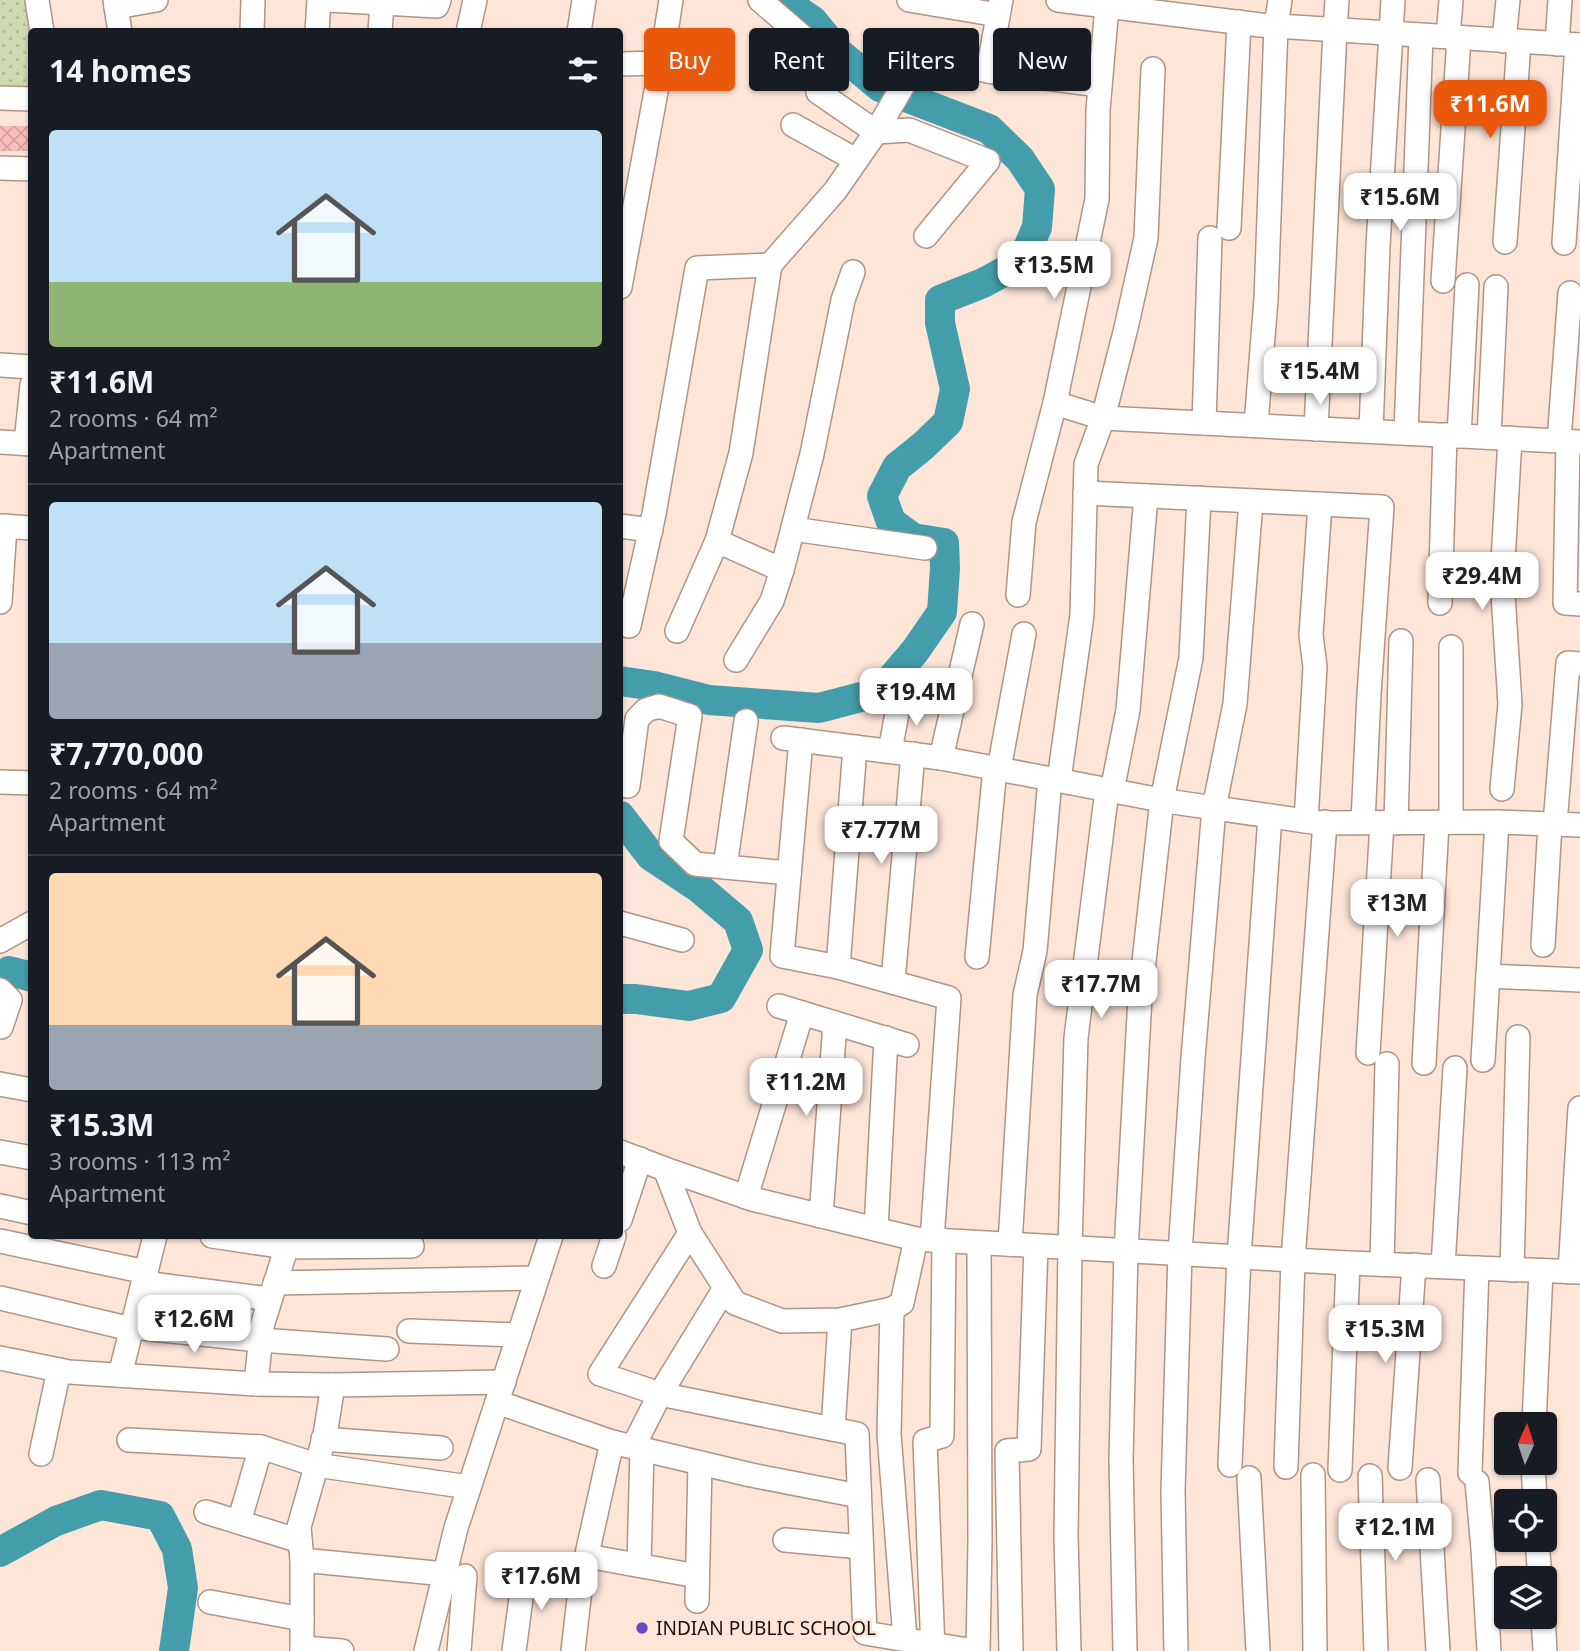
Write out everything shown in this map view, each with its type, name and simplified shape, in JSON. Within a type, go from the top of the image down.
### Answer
[{"type":"street","points":[[37,0],[40,28]]},
{"type":"street","points":[[119,28],[115,4],[156,0]]},
{"type":"street","points":[[252,28],[253,0]]},
{"type":"street","points":[[317,28],[319,0]]},
{"type":"street","points":[[328,0],[437,6],[439,0]]},
{"type":"street","points":[[469,28],[475,0]]},
{"type":"street","points":[[580,28],[584,0]]},
{"type":"street","points":[[667,28],[671,0]]},
{"type":"street","points":[[760,0],[833,63],[818,92],[876,132],[909,130],[988,161],[926,236]]},
{"type":"street","points":[[909,0],[1000,8],[988,71]]},
{"type":"street","points":[[1256,425],[1266,299],[1276,26],[1280,0]]},
{"type":"street","points":[[1316,429],[1337,0]]},
{"type":"street","points":[[1371,431],[1378,246],[1393,0]]},
{"type":"street","points":[[1443,281],[1454,38],[1451,0]]},
{"type":"street","points":[[1505,242],[1512,42],[1508,0]]},
{"type":"street","points":[[1560,0],[1571,45],[1564,243]]},
{"type":"street","points":[[1066,1],[1214,9],[1239,22],[1276,26],[1571,45]]},
{"type":"street","points":[[380,28],[382,3]]},
{"type":"street","points":[[1018,595],[1024,522],[1055,403],[1097,200],[1100,85],[1116,5]]},
{"type":"street","points":[[1204,423],[1239,22]]},
{"type":"street","points":[[1406,433],[1422,36]]},
{"type":"street","points":[[677,632],[717,541],[741,453],[770,265],[835,191],[876,132],[909,75],[916,56],[988,71],[1100,85]]},
{"type":"street","points":[[623,64],[644,63]]},
{"type":"street","points":[[1010,1244],[1025,995],[1035,951],[1055,780],[1082,615],[1086,464],[1103,418],[1146,238],[1153,69]]},
{"type":"street","points":[[623,271],[656,91]]},
{"type":"street","points":[[0,98],[28,99]]},
{"type":"street","points":[[793,125],[856,160]]},
{"type":"street","points":[[0,167],[28,169]]},
{"type":"street","points":[[629,626],[651,530],[697,268],[770,265]]},
{"type":"street","points":[[736,660],[772,601],[782,570],[812,454],[843,300],[853,272]]},
{"type":"street","points":[[1440,603],[1452,435],[1467,285]]},
{"type":"street","points":[[1496,287],[1502,579],[1510,704],[1502,789]]},
{"type":"street","points":[[1570,293],[1565,603],[1580,604]]},
{"type":"street","points":[[0,365],[28,367]]},
{"type":"street","points":[[1055,403],[1103,418],[1569,442]]},
{"type":"street","points":[[0,442],[28,444]]},
{"type":"street","points":[[1085,493],[1382,507],[1368,694],[1380,823],[1378,1058],[1382,1264]]},
{"type":"street","points":[[1069,1651],[1066,1522],[1076,1038],[1109,790],[1128,710],[1146,496]]},
{"type":"street","points":[[1125,1651],[1121,1460],[1126,1251],[1140,997],[1162,800],[1191,658],[1199,498]]},
{"type":"street","points":[[1176,1651],[1173,1492],[1180,1254],[1214,808],[1235,705],[1251,501]]},
{"type":"street","points":[[1286,1466],[1293,1260],[1316,822],[1315,667],[1311,635],[1320,504]]},
{"type":"street","points":[[0,601],[2,526],[28,528]]},
{"type":"street","points":[[623,526],[651,530]]},
{"type":"street","points":[[793,529],[925,548]]},
{"type":"street","points":[[717,541],[782,570]]},
{"type":"street","points":[[941,758],[972,624]]},
{"type":"street","points":[[977,957],[997,769],[1024,634]]},
{"type":"street","points":[[1380,823],[1401,640]]},
{"type":"street","points":[[1424,1063],[1444,822],[1451,647]]},
{"type":"street","points":[[1543,945],[1568,663],[1580,664]]},
{"type":"street","points":[[890,751],[900,697]]},
{"type":"street","points":[[628,786],[637,719],[646,710],[659,706],[691,716],[671,841],[695,864],[789,873]]},
{"type":"street","points":[[725,867],[746,721]]},
{"type":"street","points":[[933,1648],[925,1441],[942,1436],[931,1240],[949,998],[838,967],[782,956],[789,873],[792,739],[941,758],[1162,800],[1316,822],[1497,821],[1580,825]]},
{"type":"street","points":[[838,967],[855,747]]},
{"type":"street","points":[[893,981],[913,754]]},
{"type":"street","points":[[0,782],[28,783]]},
{"type":"street","points":[[1230,1465],[1239,1256],[1270,816]]},
{"type":"street","points":[[1483,1060],[1497,821]]},
{"type":"street","points":[[623,924],[682,940]]},
{"type":"street","points":[[0,942],[28,925]]},
{"type":"street","points":[[1488,976],[1580,980]]},
{"type":"street","points":[[1,1027],[5,995]]},
{"type":"street","points":[[779,1006],[897,1042],[876,1229]]},
{"type":"street","points":[[746,1197],[802,1013]]},
{"type":"street","points":[[821,1216],[835,1023]]},
{"type":"street","points":[[1512,1269],[1518,1037]]},
{"type":"street","points":[[1443,1266],[1455,1068]]},
{"type":"street","points":[[0,1084],[28,1089]]},
{"type":"street","points":[[623,1200],[630,1155],[746,1197],[931,1240],[1349,1263],[1575,1272],[1580,1108]]},
{"type":"street","points":[[0,1152],[28,1157]]},
{"type":"street","points":[[665,1169],[690,1233],[735,1303],[782,1321],[840,1320],[892,1309],[902,1303],[931,1240]]},
{"type":"street","points":[[0,1206],[28,1212]]},
{"type":"street","points":[[690,1233],[600,1374],[660,1394],[857,1434],[865,1633],[878,1643],[905,1639],[933,1648],[976,1651],[980,1541],[979,1243]]},
{"type":"street","points":[[120,1375],[145,1277],[151,1239]]},
{"type":"street","points":[[258,1239],[412,1246]]},
{"type":"street","points":[[459,1651],[455,1575],[456,1528],[550,1239]]},
{"type":"street","points":[[604,1266],[613,1239]]},
{"type":"street","points":[[0,1241],[145,1277],[273,1291],[537,1278]]},
{"type":"street","points":[[257,1384],[262,1326],[288,1241]]},
{"type":"street","points":[[1011,1651],[1007,1451],[1029,1449],[1036,1246]]},
{"type":"street","points":[[1339,1470],[1349,1263]]},
{"type":"street","points":[[1400,1468],[1414,1265]]},
{"type":"street","points":[[1477,1268],[1474,1477],[1483,1549],[1489,1651]]},
{"type":"street","points":[[1535,1412],[1541,1271]]},
{"type":"street","points":[[573,1651],[581,1581],[587,1556],[629,1446],[725,1288]]},
{"type":"street","points":[[0,1298],[132,1328],[387,1349]]},
{"type":"street","points":[[892,1309],[890,1434],[905,1639]]},
{"type":"street","points":[[833,1429],[840,1320]]},
{"type":"street","points":[[409,1331],[519,1335]]},
{"type":"street","points":[[0,1358],[59,1370],[120,1375],[257,1384],[500,1392],[629,1446],[751,1475],[859,1496]]},
{"type":"street","points":[[41,1454],[59,1370]]},
{"type":"street","points":[[333,1385],[323,1440],[299,1527],[302,1650],[342,1651]]},
{"type":"street","points":[[129,1440],[261,1447],[316,1465],[469,1487]]},
{"type":"street","points":[[323,1440],[441,1448]]},
{"type":"street","points":[[629,1446],[639,1565]]},
{"type":"street","points":[[239,1522],[261,1447]]},
{"type":"street","points":[[697,1601],[700,1463]]},
{"type":"street","points":[[1313,1475],[1315,1651]]},
{"type":"street","points":[[1370,1476],[1376,1651]]},
{"type":"street","points":[[1249,1478],[1258,1651]]},
{"type":"street","points":[[1428,1480],[1438,1651]]},
{"type":"street","points":[[206,1512],[239,1522],[301,1550],[455,1575]]},
{"type":"street","points":[[785,1540],[861,1547]]},
{"type":"street","points":[[587,1556],[697,1576]]},
{"type":"street","points":[[514,1651],[525,1569]]},
{"type":"street","points":[[426,1651],[455,1575]]},
{"type":"street","points":[[210,1602],[302,1619]]},
{"type":"street","points":[[1544,1629],[1545,1651]]},
{"type":"green space","points":[[0,0],[31,0],[28,88],[0,87]]},
{"type":"building","points":[[0,126],[28,126],[28,151],[0,151]]},
{"type":"waterway","points":[[623,681],[709,700],[819,708],[880,692],[915,651],[942,612],[944,543],[913,538],[891,522],[882,496],[897,467],[948,422],[955,389],[940,323],[940,300],[983,283],[1022,262],[1037,227],[1040,189],[1020,159],[989,129],[880,87],[839,53],[812,20],[781,0]]},
{"type":"waterway","points":[[623,820],[651,856],[699,888],[738,921],[748,950],[721,998],[689,1006],[623,999]]},
{"type":"waterway","points":[[0,982],[9,971],[28,976]]},
{"type":"waterway","points":[[0,1552],[56,1521],[101,1505],[160,1516],[177,1549],[183,1588],[174,1651]]},
{"type":"place","name":"INDIAN PUBLIC SCHOOL","points":[[642,1628]]}]
